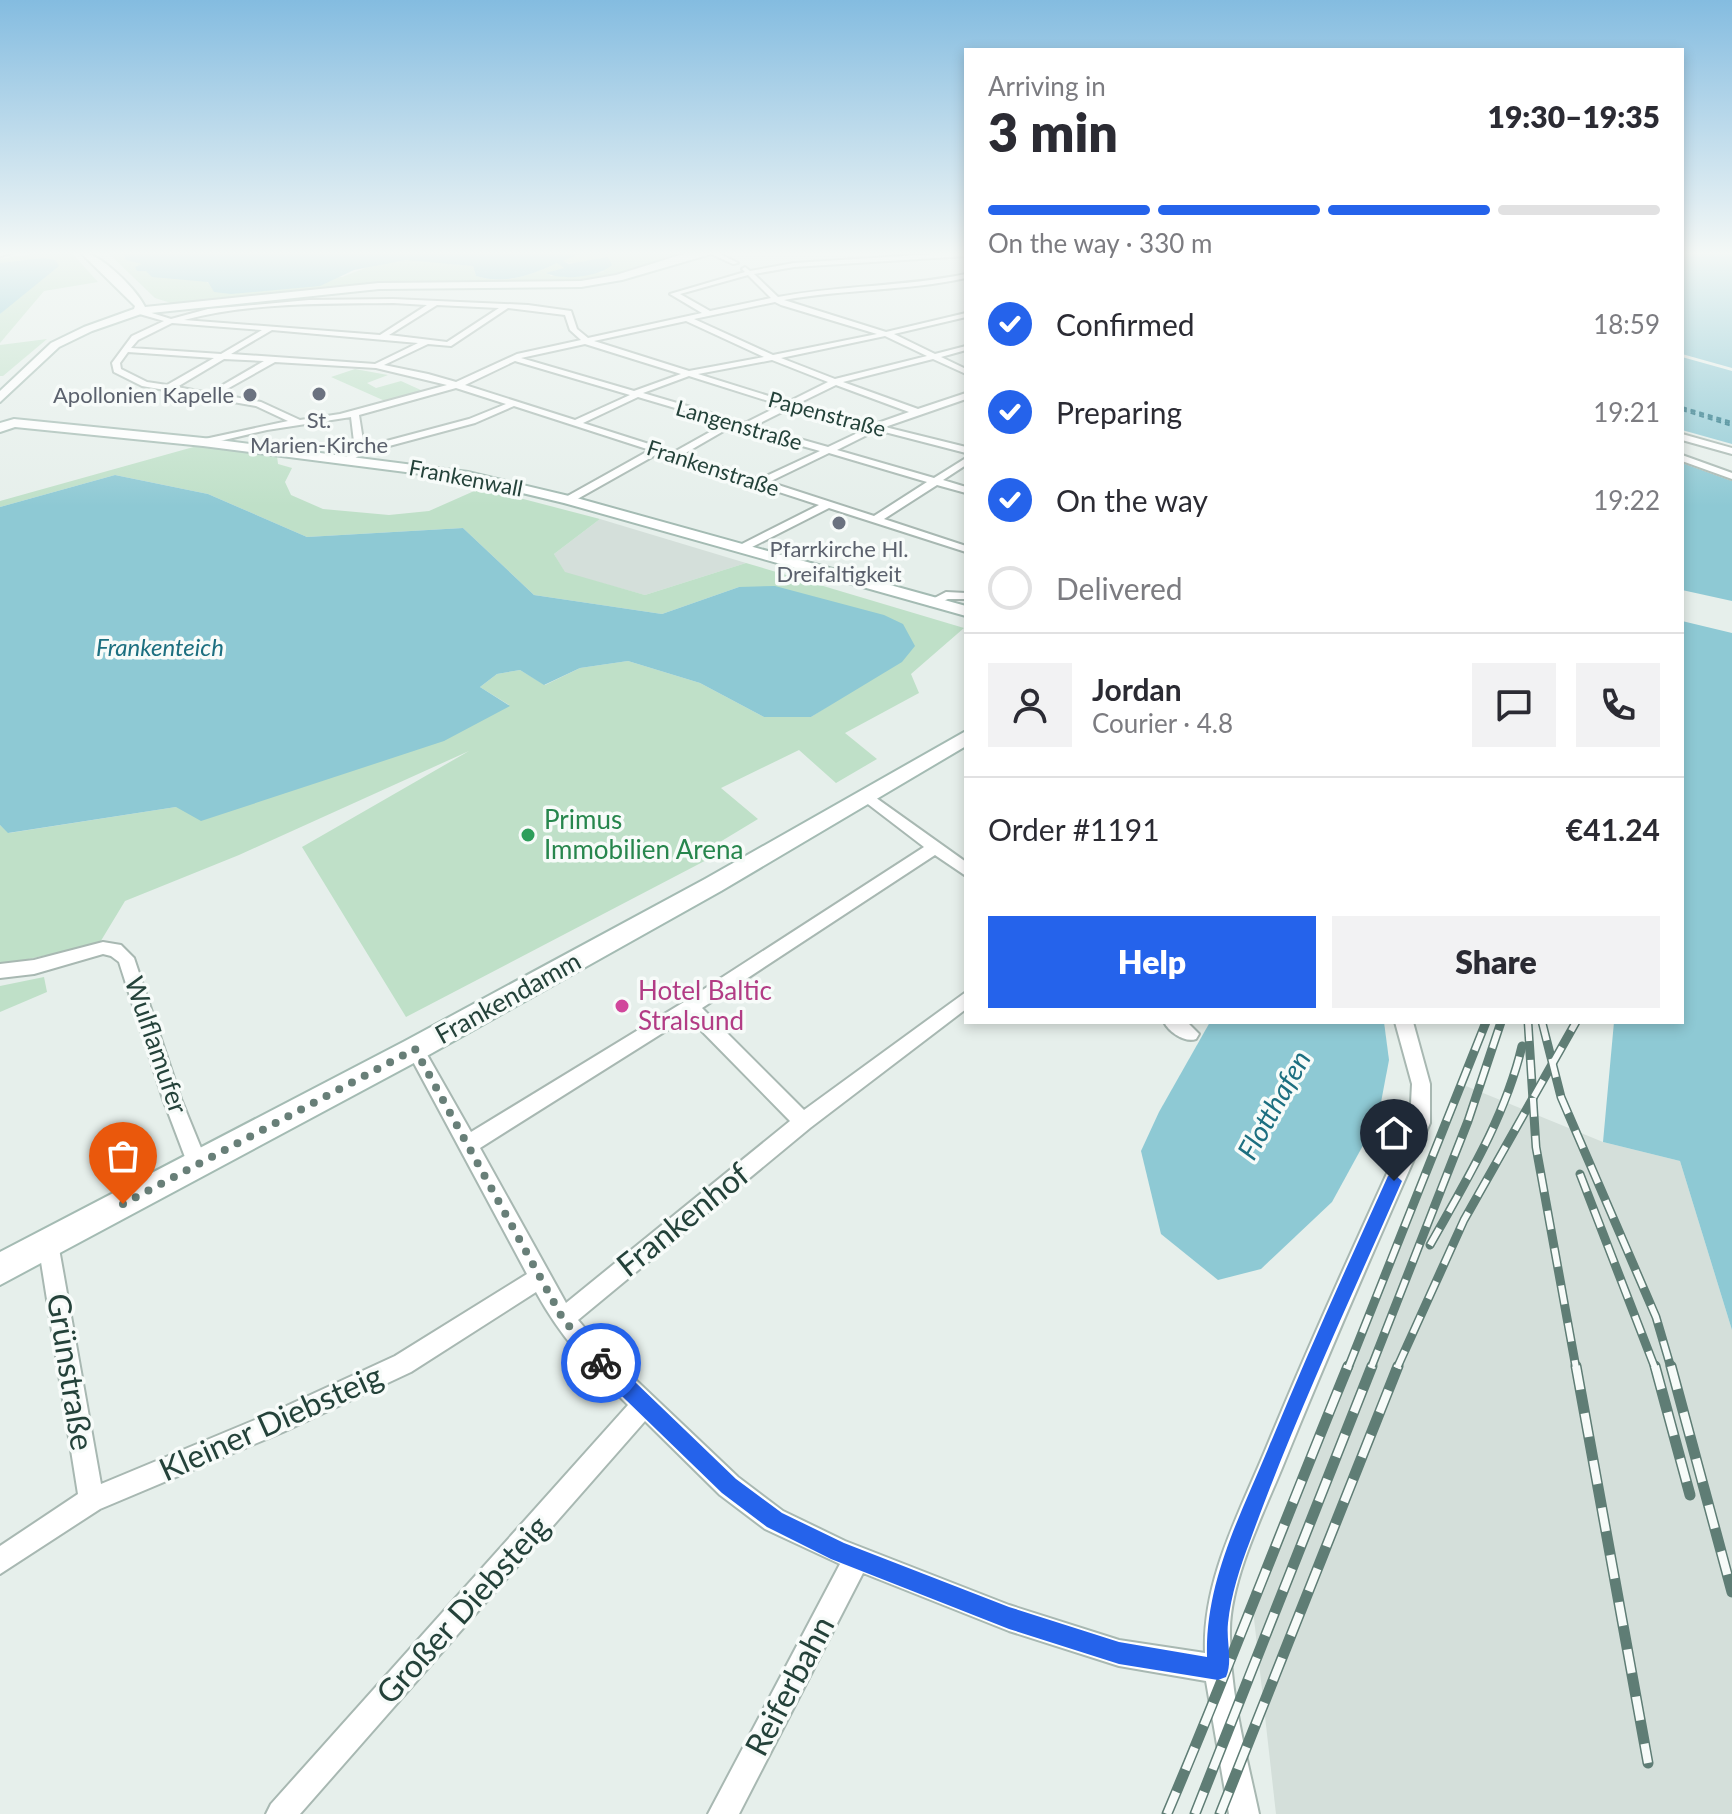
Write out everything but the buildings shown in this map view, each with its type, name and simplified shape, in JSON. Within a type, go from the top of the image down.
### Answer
[{"type":"street","points":[[1,395],[62,341],[73,337]]},
{"type":"street","points":[[138,337],[116,363],[117,370],[145,384],[258,404],[299,423]]},
{"type":"street","points":[[169,388],[256,337]]},
{"type":"street","points":[[389,337],[448,344],[459,337]]},
{"type":"street","points":[[582,337],[588,342]]},
{"type":"street","points":[[203,442],[353,414],[460,384],[514,358],[611,337]]},
{"type":"street","points":[[726,337],[787,364],[917,412]]},
{"type":"street","points":[[574,424],[689,374],[875,337]]},
{"type":"street","points":[[894,337],[964,371]]},
{"type":"street","points":[[376,366],[428,341]]},
{"type":"street","name":"Papenstraße","points":[[588,342],[789,405],[964,449]]},
{"type":"street","points":[[744,427],[835,382],[930,354],[964,348]]},
{"type":"street","name":"Frankenstraße","points":[[127,350],[376,366],[460,384],[574,424],[964,548]]},
{"type":"street","name":"Langenstraße","points":[[514,358],[634,396],[964,489]]},
{"type":"street","points":[[211,395],[272,360]]},
{"type":"street","points":[[760,483],[875,427],[964,397]]},
{"type":"street","points":[[353,414],[356,417],[354,455],[472,421],[515,403]]},
{"type":"street","name":"Frankenwall","points":[[0,416],[18,417],[7,426]]},
{"type":"street","points":[[675,455],[732,423]]},
{"type":"street","name":"Frankenwall","points":[[7,426],[354,455],[468,476],[568,500],[964,611]]},
{"type":"street","points":[[1684,438],[1732,451]]},
{"type":"street","points":[[568,500],[658,450]]},
{"type":"street","points":[[1684,459],[1732,476]]},
{"type":"street","points":[[874,521],[964,462]]},
{"type":"street","points":[[740,549],[827,505]]},
{"type":"street","points":[[931,603],[946,595],[964,596]]},
{"type":"street","name":"Frankenwall","points":[[931,603],[938,609],[964,618]]},
{"type":"street","name":"Frankendamm","points":[[0,1269],[415,1049],[713,885],[964,738]]},
{"type":"street","points":[[865,795],[964,869]]},
{"type":"street","points":[[466,1146],[690,1007],[935,847]]},
{"type":"street","name":"Wulflamufer","points":[[0,971],[34,967],[103,948],[115,950],[126,958],[172,1099],[198,1165]]},
{"type":"street","name":"Frankenhof","points":[[563,1319],[803,1122],[964,1001]]},
{"type":"street","points":[[690,1007],[803,1122]]},
{"type":"street","points":[[1176,1024],[1190,1034]]},
{"type":"street","points":[[1244,1814],[1218,1669],[1220,1602],[1240,1541],[1316,1355],[1420,1123],[1421,1084],[1405,1024]]},
{"type":"street","points":[[415,1049],[563,1319],[592,1354],[729,1486],[774,1520],[857,1559],[1009,1618],[1119,1653],[1218,1669]]},
{"type":"street","name":"Grünstraße","points":[[48,1243],[91,1500]]},
{"type":"street","name":"Kleiner Diebsteig","points":[[0,1561],[91,1500],[275,1424],[403,1364],[539,1278]]},
{"type":"street","name":"Großer Diebsteig","points":[[281,1814],[644,1404]]},
{"type":"street","name":"Reiferbahn","points":[[723,1814],[857,1559]]},
{"type":"shaded area","points":[[600,519],[746,563],[645,595],[565,573],[554,554]]},
{"type":"shaded area","points":[[1461,1084],[1603,1142],[1680,1161],[1732,1330],[1732,1814],[1276,1814],[1251,1592],[1263,1572],[1403,1234]]},
{"type":"green space","points":[[47,339],[3,376],[0,376],[0,345]]},
{"type":"green space","points":[[355,369],[388,375],[367,383],[376,388],[401,381],[423,391],[385,401],[331,377]]},
{"type":"green space","points":[[197,446],[277,456],[278,464],[292,468],[285,482],[291,495],[323,509],[389,515],[429,511],[481,488],[600,519],[554,554],[565,572],[645,595],[746,563],[964,628],[911,674],[919,693],[845,733],[877,759],[836,783],[799,750],[721,788],[758,819],[715,845],[718,854],[406,1017],[302,847],[469,751],[239,855],[125,901],[99,944],[0,965],[0,825],[9,833],[176,807],[509,705],[480,687],[497,674],[520,670],[545,685],[580,668],[628,661],[700,683],[764,717],[811,717],[845,695],[739,587],[662,614],[534,595],[463,528],[307,537],[208,494],[115,475],[0,507],[0,501]]},
{"type":"green space","points":[[44,977],[47,992],[0,1012],[0,986]]},
{"type":"water","points":[[1684,337],[1732,337],[1732,368],[1684,355]]},
{"type":"water","points":[[1684,358],[1732,371],[1732,444],[1684,431]]},
{"type":"water","points":[[1684,464],[1732,481],[1732,601],[1684,590]]},
{"type":"water","name":"Frankenteich","points":[[115,475],[208,494],[307,537],[463,528],[534,595],[662,614],[739,587],[775,586],[884,615],[903,624],[915,646],[902,662],[811,717],[764,717],[700,683],[628,661],[580,668],[544,685],[520,670],[497,674],[480,687],[510,706],[444,741],[201,821],[176,807],[8,833],[0,825],[0,507]]},
{"type":"water","points":[[1684,621],[1732,633],[1732,1330],[1680,1161],[1603,1142],[1614,1024],[1684,1024]]},
{"type":"water","name":"Flotthafen","points":[[1209,1024],[1384,1024],[1389,1060],[1378,1118],[1332,1202],[1261,1269],[1218,1280],[1161,1234],[1141,1151],[1159,1112]]},
{"type":"ferry route","points":[[1684,408],[1732,422]]},
{"type":"ferry route","points":[[1684,409],[1732,424]]},
{"type":"ferry route","points":[[1684,411],[1732,426]]},
{"type":"railway","points":[[1348,1368],[1485,1024]]},
{"type":"railway","points":[[1371,1368],[1468,1121],[1500,1024]]},
{"type":"railway","points":[[1528,1024],[1533,1098]]},
{"type":"railway","points":[[1543,1024],[1553,1064]]},
{"type":"railway","points":[[1553,1064],[1575,1024]]},
{"type":"railway","points":[[1430,1245],[1495,1124],[1522,1046]]},
{"type":"railway","points":[[1533,1098],[1553,1064]]},
{"type":"railway","points":[[1553,1064],[1561,1097],[1656,1317],[1671,1368]]},
{"type":"railway","points":[[1397,1368],[1464,1220],[1533,1098]]},
{"type":"railway","points":[[1533,1098],[1536,1147],[1576,1368]]},
{"type":"railway","points":[[1580,1174],[1655,1368]]},
{"type":"railway","points":[[1167,1814],[1348,1366]]},
{"type":"railway","points":[[1195,1814],[1372,1366]]},
{"type":"railway","points":[[1220,1814],[1398,1366]]},
{"type":"railway","points":[[1576,1366],[1648,1763]]},
{"type":"railway","points":[[1655,1366],[1690,1495]]},
{"type":"railway","points":[[1671,1366],[1732,1592]]},
{"type":"way so far","points":[[123,1204],[415,1049],[563,1319],[601,1363]]},
{"type":"place","name":"St. Marien-Kirche","points":[[319,394]]},
{"type":"place","name":"Apollonien Kapelle","points":[[250,395]]},
{"type":"place","name":"Pfarrkirche Hl. Dreifaltigkeit","points":[[839,523]]},
{"type":"place","name":"Primus Immobilien Arena","points":[[528,835]]},
{"type":"place","name":"Hotel Baltic Stralsund","points":[[622,1006]]},
{"type":"route","points":[[601,1363],[729,1486],[774,1520],[839,1551],[1009,1618],[1119,1653],[1218,1669],[1220,1602],[1240,1541],[1316,1355],[1394,1181]]}]
